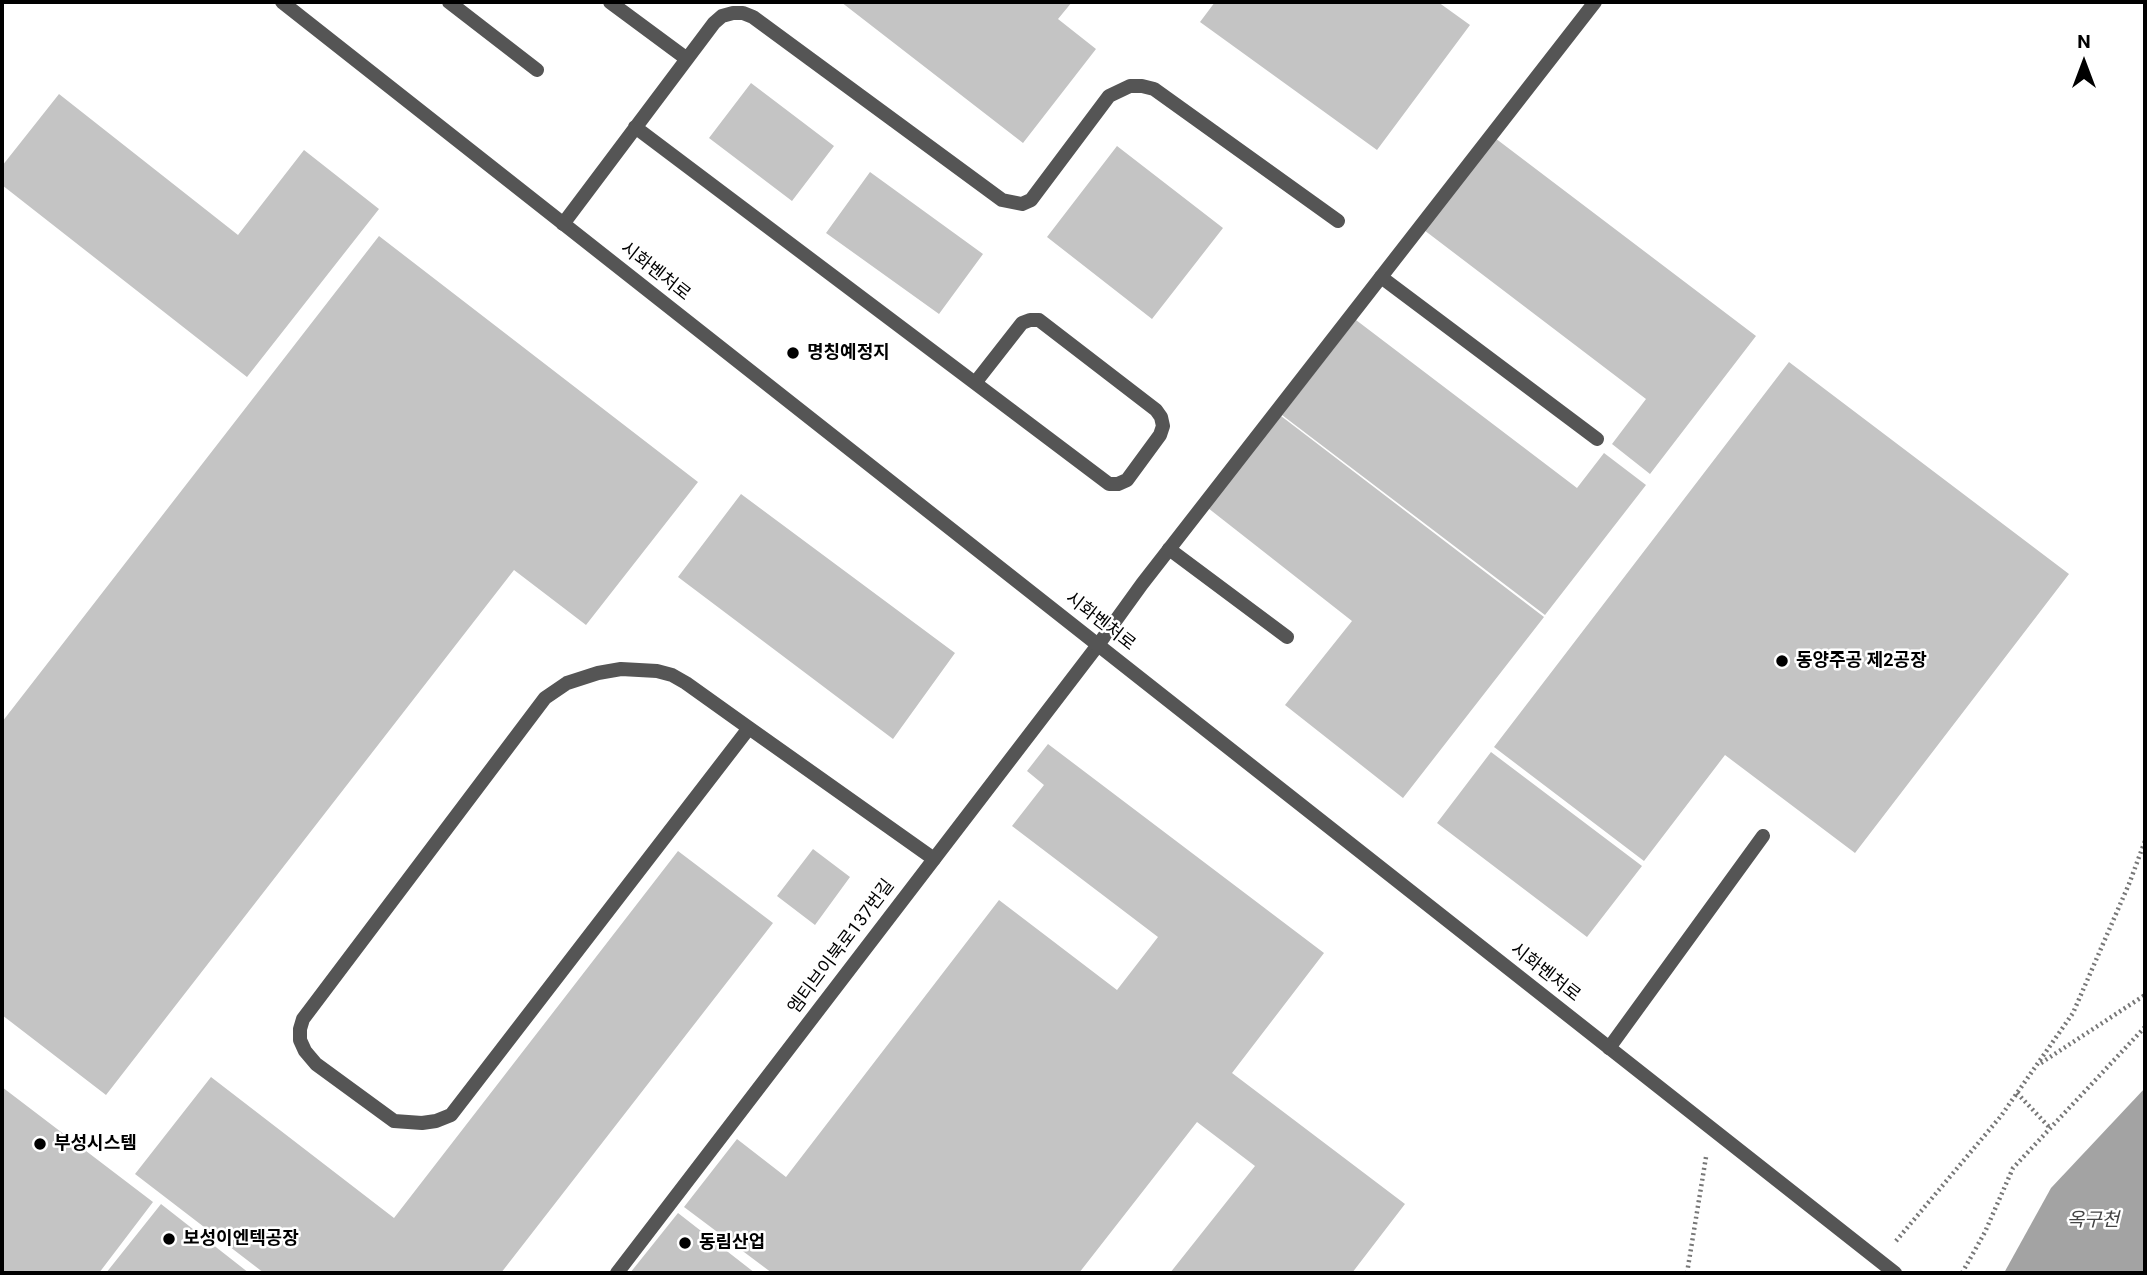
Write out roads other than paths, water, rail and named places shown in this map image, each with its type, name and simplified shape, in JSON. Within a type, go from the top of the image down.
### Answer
[{"type":"street","name":"시화벤처로","points":[[282,2],[1895,1273]]},
{"type":"street","points":[[449,2],[537,70]]},
{"type":"street","points":[[610,2],[687,59]]},
{"type":"street","name":"엠티브이북로137번길","points":[[617,1273],[1169,549],[1595,2]]},
{"type":"street","points":[[563,224],[714,23],[722,16],[743,13],[753,17],[1002,200],[1022,204],[1031,200],[1109,96],[1130,86],[1154,89],[1338,221]]},
{"type":"street","points":[[635,127],[1109,484],[1127,480],[1160,435],[1163,426],[1156,410],[1039,320],[1022,323],[975,383]]},
{"type":"street","points":[[1381,277],[1597,439]]},
{"type":"street","points":[[1169,549],[1287,637]]},
{"type":"street","points":[[749,728],[451,1115],[422,1123],[394,1121],[316,1064],[305,1051],[300,1040],[303,1019],[545,698],[567,683],[598,673],[621,669],[657,671],[685,683],[749,728],[934,859]]},
{"type":"street","points":[[1609,1048],[1763,835]]},
{"type":"water","name":"옥구천","points":[[2145,1088],[2145,1273],[2004,1273],[2051,1188]]},
{"type":"place","name":"명칭예정지","points":[[793,353]]},
{"type":"place","name":"동양주공 제2공장","points":[[1782,661]]},
{"type":"place","name":"부성시스템","points":[[40,1144]]},
{"type":"place","name":"보성이엔텍공장","points":[[169,1239]]},
{"type":"place","name":"동림산업","points":[[685,1243]]}]
